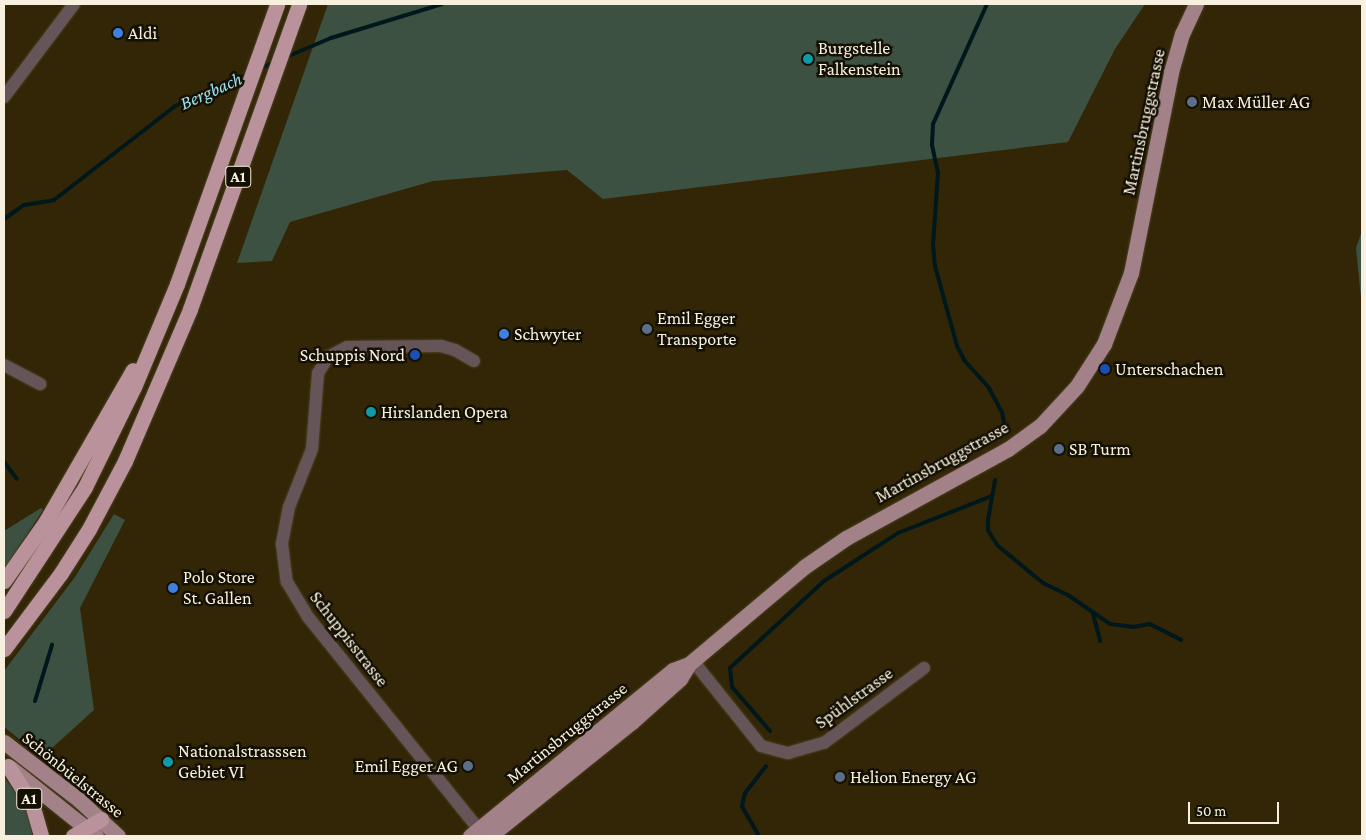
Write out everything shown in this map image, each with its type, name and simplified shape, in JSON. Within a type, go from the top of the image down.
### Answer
[{"type":"highway","name":"A1","points":[[4,611],[85,488],[127,404],[167,310],[277,4]]},
{"type":"highway","name":"A1","points":[[4,648],[50,588],[94,521],[125,461],[174,350],[299,4]]},
{"type":"highway","name":"A1","points":[[4,582],[51,512],[167,310]]},
{"type":"highway","name":"A1","points":[[6,765],[32,804],[41,836]]},
{"type":"highway","points":[[88,834],[101,819]]},
{"type":"main road","name":"Martinsbruggstrasse","points":[[482,835],[632,722],[680,679],[691,662],[828,549],[1008,449],[1040,426],[1077,386],[1104,344],[1126,289],[1138,247],[1171,72],[1182,34],[1196,4]]},
{"type":"main road","name":"Schönbüelstrasse","points":[[4,742],[101,819],[118,836]]},
{"type":"main road","name":"Schönbüelstrasse","points":[[6,765],[88,834]]},
{"type":"street","points":[[4,97],[74,4]]},
{"type":"street","name":"Schuppisstrasse","points":[[474,361],[455,350],[441,346],[347,346],[328,357],[318,373],[312,449],[289,507],[282,544],[287,582],[308,617],[482,835]]},
{"type":"street","points":[[4,365],[40,384]]},
{"type":"street","name":"Spühlstrasse","points":[[691,662],[762,746],[788,753],[824,743],[924,668]]},
{"type":"green space","points":[[328,4],[1145,4],[1115,49],[1068,142],[603,199],[567,170],[433,181],[290,222],[272,261],[237,263]]},
{"type":"green space","points":[[1362,231],[1362,308],[1356,248]]},
{"type":"green space","points":[[41,508],[43,510],[4,569],[4,531]]},
{"type":"green space","points":[[114,514],[125,520],[80,608],[94,710],[42,757],[4,727],[4,671],[75,577]]},
{"type":"green space","points":[[4,777],[21,799],[31,823],[32,836],[4,836]]},
{"type":"waterway","name":"Bergbach","points":[[284,58],[331,38],[442,4]]},
{"type":"waterway","points":[[987,4],[933,124],[932,145],[938,173],[933,244],[935,266],[957,346],[964,360],[989,388],[1002,412],[1005,427]]},
{"type":"waterway","name":"Bergbach","points":[[259,69],[273,63]]},
{"type":"waterway","name":"Bergbach","points":[[4,219],[24,205],[54,200],[175,106],[248,74]]},
{"type":"waterway","name":"Bergbach","points":[[4,462],[17,479]]},
{"type":"waterway","points":[[995,480],[988,530],[997,545],[1043,583],[1068,595],[1110,624],[1133,627],[1150,624],[1181,640]]},
{"type":"waterway","points":[[770,731],[732,687],[730,668],[824,581],[898,533],[992,496]]},
{"type":"waterway","points":[[1093,614],[1100,641]]},
{"type":"waterway","name":"Bergbach","points":[[35,701],[52,645]]},
{"type":"waterway","points":[[759,836],[742,806],[745,793],[766,766]]},
{"type":"place","name":"Aldi","points":[[118,33]]},
{"type":"place","name":"Burgstelle Falkenstein","points":[[808,59]]},
{"type":"place","name":"Max Müller AG","points":[[1192,102]]},
{"type":"place","name":"Emil Egger Transporte","points":[[647,329]]},
{"type":"place","name":"Schwyter","points":[[504,334]]},
{"type":"place","name":"Schuppis Nord","points":[[415,355]]},
{"type":"place","name":"Unterschachen","points":[[1105,369]]},
{"type":"place","name":"Hirslanden Opera","points":[[371,412]]},
{"type":"place","name":"SB Turm","points":[[1059,449]]},
{"type":"place","name":"Polo Store St. Gallen","points":[[173,588]]},
{"type":"place","name":"Nationalstrasssen Gebiet VI","points":[[168,762]]},
{"type":"place","name":"Emil Egger AG","points":[[468,766]]},
{"type":"place","name":"Helion Energy AG","points":[[840,777]]}]
